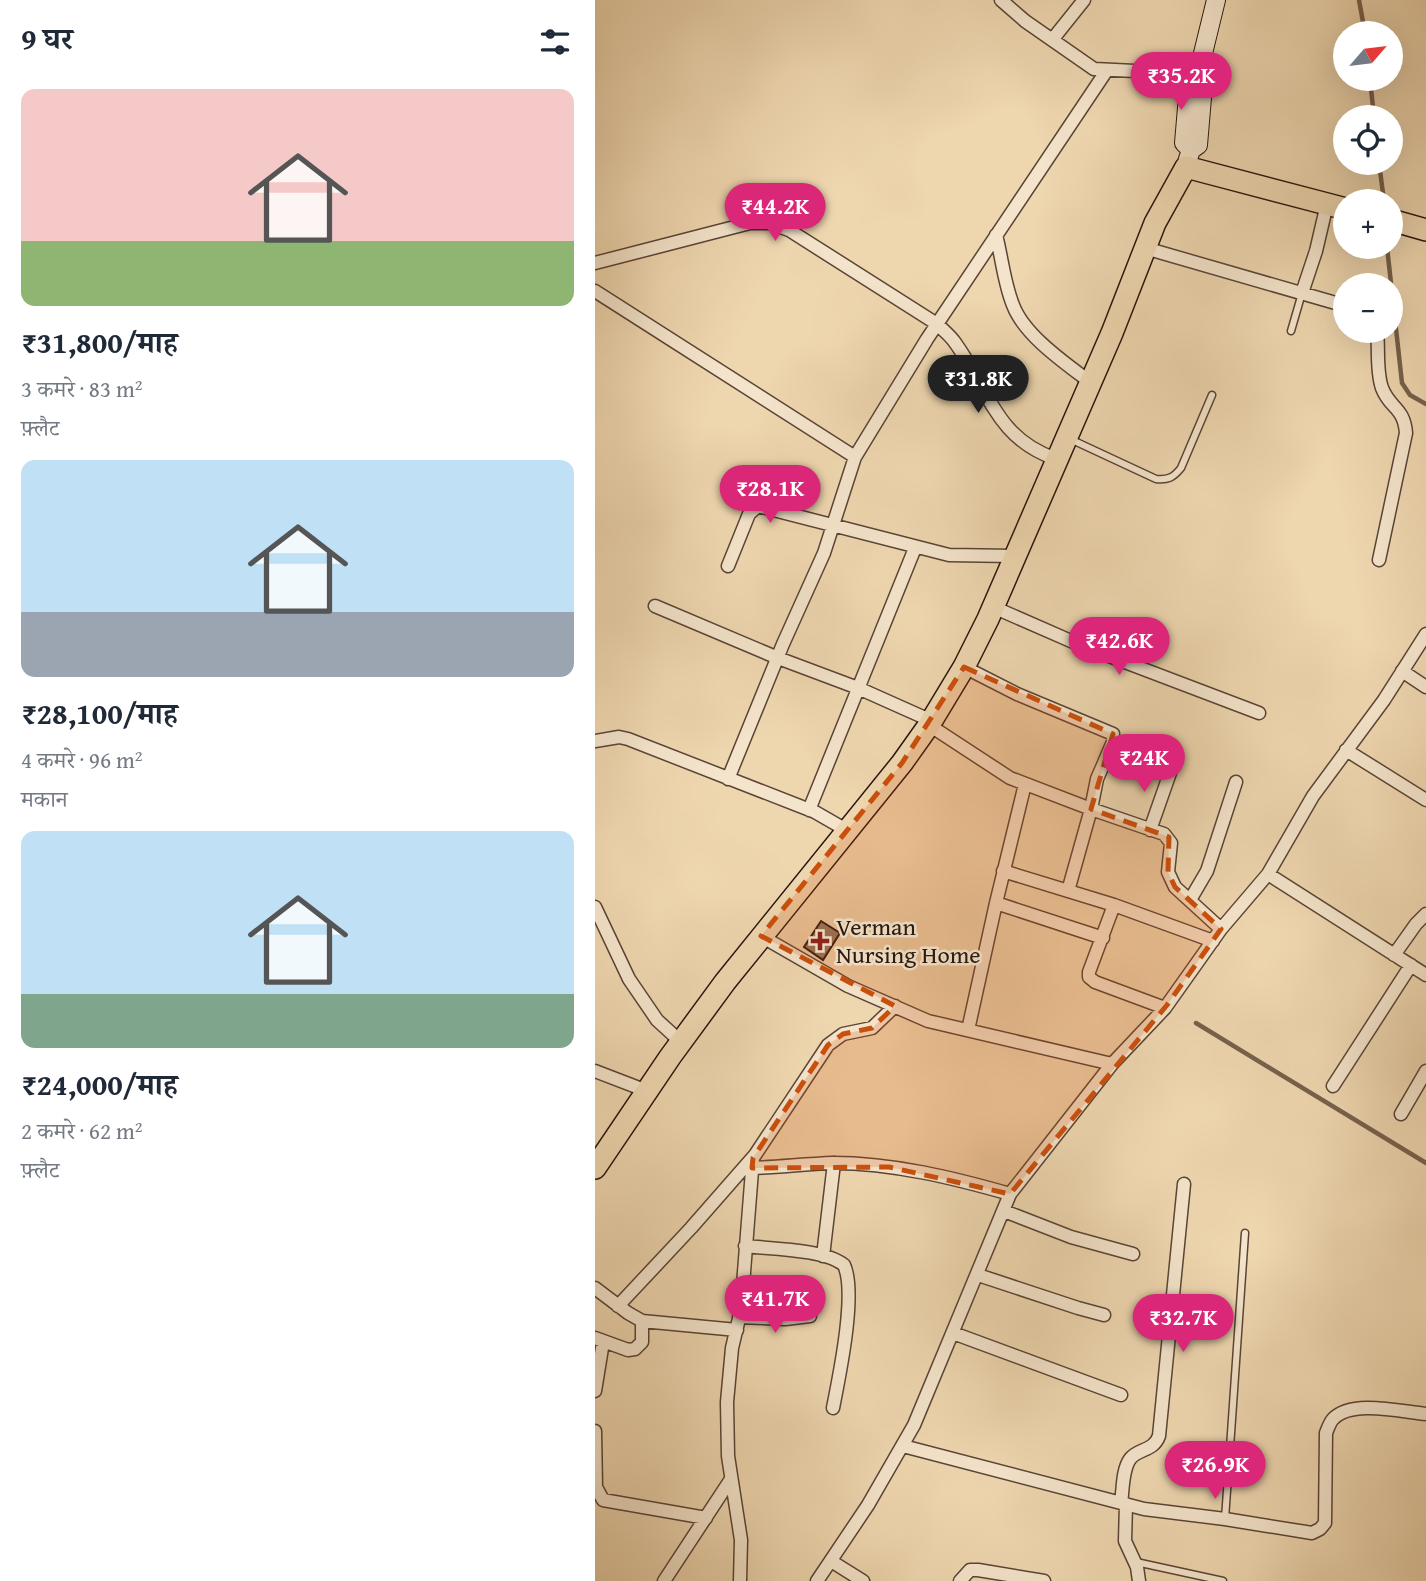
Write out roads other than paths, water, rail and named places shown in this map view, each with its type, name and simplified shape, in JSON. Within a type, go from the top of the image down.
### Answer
[{"type":"highway","points":[[595,1168],[681,1042],[761,936],[848,831],[930,723],[964,667],[993,607],[1090,382],[1155,223],[1188,158],[1333,205]]},
{"type":"highway","points":[[1403,223],[1426,230]]},
{"type":"street","points":[[1001,0],[1094,69],[1176,73],[1197,78],[1203,86],[1198,145],[1188,158]]},
{"type":"street","points":[[1052,40],[1084,0]]},
{"type":"street","points":[[1197,78],[1216,0]]},
{"type":"street","points":[[728,779],[824,553],[855,457],[937,324],[1107,70]]},
{"type":"street","points":[[1302,293],[1316,251],[1333,215]]},
{"type":"street","points":[[595,263],[750,223],[769,223],[789,230],[937,324],[955,343],[990,404],[1012,434],[1026,446],[1056,459]]},
{"type":"street","points":[[996,235],[1013,306],[1021,320],[1058,357],[1090,382]]},
{"type":"street","points":[[1145,248],[1333,302]]},
{"type":"street","points":[[595,291],[855,457]]},
{"type":"street","points":[[1378,343],[1381,384],[1390,402],[1403,415],[1406,433],[1379,560]]},
{"type":"street","points":[[728,566],[749,514],[758,506],[949,555],[1014,556]]},
{"type":"street","points":[[809,810],[915,548]]},
{"type":"street","points":[[655,607],[859,688],[930,723],[1010,778],[1169,837],[1171,850],[1168,872],[1175,887],[1221,929]]},
{"type":"street","points":[[993,607],[1080,645],[1259,713]]},
{"type":"street","points":[[817,1581],[914,1424],[1010,1194],[1112,1064],[1165,1007],[1221,929],[1268,874],[1313,796],[1426,634]]},
{"type":"street","points":[[964,667],[1038,703],[1113,734],[1113,742],[1097,779],[1067,891]]},
{"type":"street","points":[[1402,671],[1426,687]]},
{"type":"street","points":[[595,741],[628,738],[809,810],[848,831]]},
{"type":"street","points":[[1346,750],[1426,800]]},
{"type":"street","points":[[1150,830],[1171,770]]},
{"type":"street","points":[[1190,900],[1207,871],[1235,782]]},
{"type":"street","points":[[968,1030],[1025,783]]},
{"type":"street","points":[[1003,871],[1114,905],[1213,941]]},
{"type":"street","points":[[1268,874],[1426,975]]},
{"type":"street","points":[[996,903],[1103,939]]},
{"type":"street","points":[[1114,905],[1089,972],[1092,980],[1165,1007]]},
{"type":"street","points":[[595,907],[629,979],[657,1020],[681,1042]]},
{"type":"street","points":[[1394,955],[1424,919]]},
{"type":"street","points":[[761,936],[848,986],[928,1021],[1112,1064]]},
{"type":"street","points":[[1333,1086],[1411,965]]},
{"type":"street","points":[[618,1306],[752,1163],[828,1045],[842,1034],[872,1028],[895,1006]]},
{"type":"street","points":[[595,1071],[647,1091]]},
{"type":"street","points":[[1401,1114],[1426,1071]]},
{"type":"street","points":[[752,1163],[834,1163],[888,1167],[1010,1194]]},
{"type":"street","points":[[740,1581],[740,1520],[728,1456],[727,1402],[732,1348],[738,1324],[752,1163]]},
{"type":"street","points":[[823,1256],[834,1163]]},
{"type":"street","points":[[1139,1581],[1125,1541],[1123,1504],[1127,1464],[1131,1457],[1154,1447],[1159,1436],[1184,1184]]},
{"type":"street","points":[[1004,1211],[1071,1237],[1133,1254]]},
{"type":"street","points":[[745,1246],[823,1256],[841,1262],[846,1269],[846,1345],[834,1408]]},
{"type":"street","points":[[978,1275],[1104,1315]]},
{"type":"street","points":[[595,1288],[642,1321],[738,1324],[810,1316]]},
{"type":"street","points":[[595,1391],[599,1340],[628,1350],[635,1349],[642,1342],[642,1321]]},
{"type":"street","points":[[953,1333],[1121,1395]]},
{"type":"street","points":[[902,1446],[1144,1509],[1312,1533],[1325,1523],[1326,1433],[1331,1420],[1353,1409],[1373,1408],[1426,1415]]},
{"type":"street","points":[[595,1431],[596,1487],[603,1500],[706,1518]]},
{"type":"street","points":[[664,1581],[731,1479]]},
{"type":"street","points":[[831,1561],[863,1581]]},
{"type":"street","points":[[960,1581],[970,1570],[1038,1581]]},
{"type":"lane","points":[[1291,331],[1302,293]]},
{"type":"lane","points":[[1065,437],[1156,479],[1167,480],[1181,468],[1212,395]]},
{"type":"lane","points":[[1225,1519],[1245,1233]]},
{"type":"lane","points":[[1134,1561],[1223,1581]]},
{"type":"waterway","points":[[1359,0],[1363,21]]},
{"type":"waterway","points":[[1371,91],[1373,105]]},
{"type":"waterway","points":[[1381,175],[1382,189]]},
{"type":"waterway","points":[[1388,259],[1402,383],[1410,395],[1426,404]]},
{"type":"waterway","points":[[1196,1023],[1426,1163]]},
{"type":"place","name":"Verman Nursing Home","points":[[820,941]]}]
